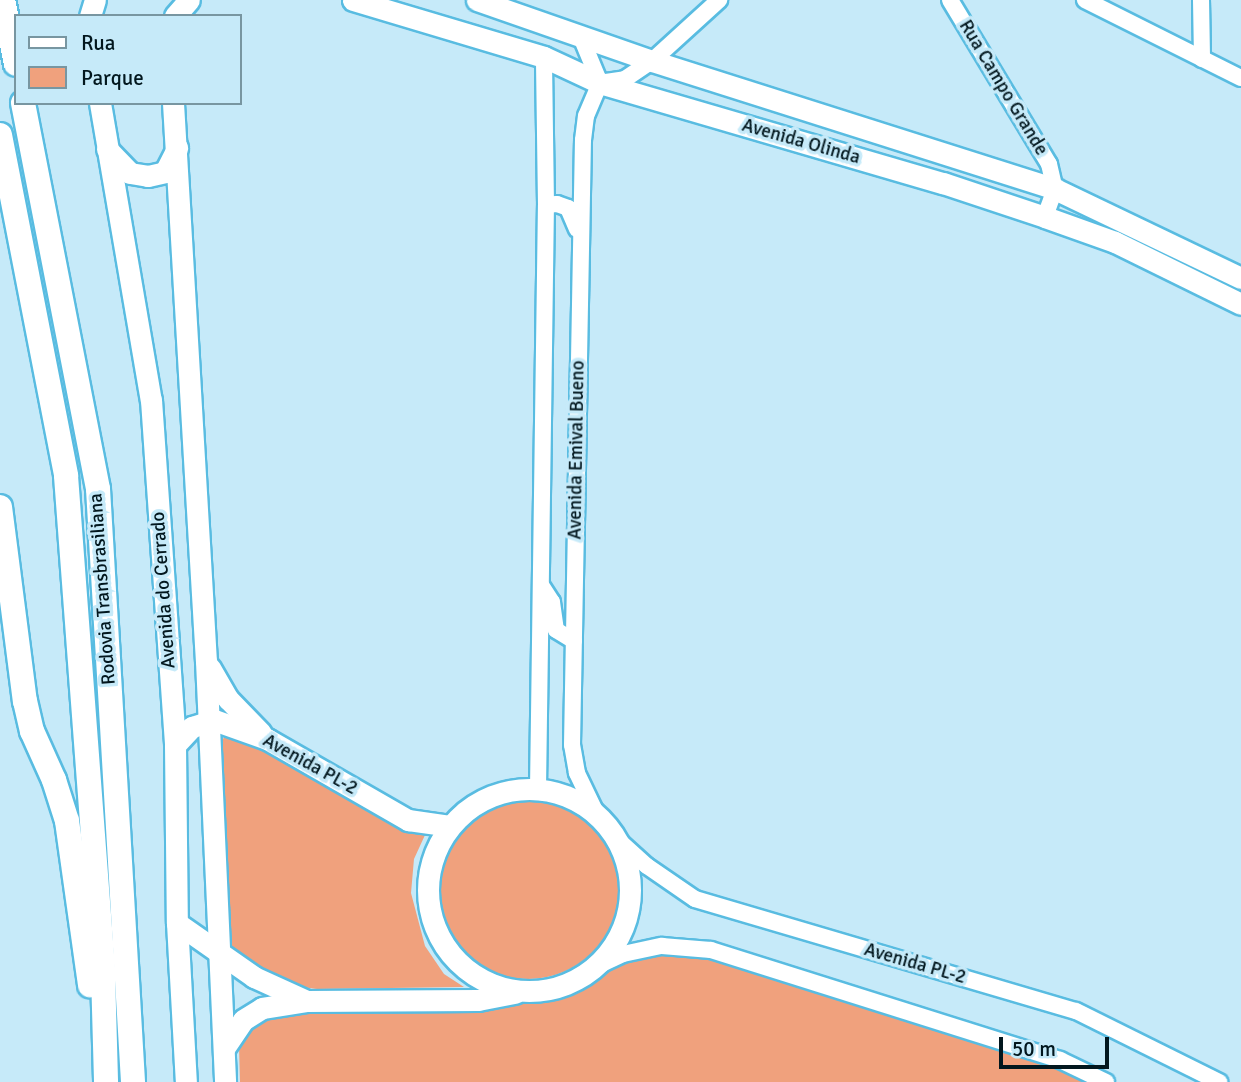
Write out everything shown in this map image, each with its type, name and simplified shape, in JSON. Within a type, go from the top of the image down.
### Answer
[{"type":"highway","points":[[4,0],[14,53]]},
{"type":"highway","name":"Rodovia Transbrasiliana","points":[[23,105],[98,489],[133,1082]]},
{"type":"highway","name":"Rodovia Transbrasiliana","points":[[0,135],[66,476],[106,1082]]},
{"type":"highway","points":[[0,507],[26,708],[67,821],[87,971],[105,1039]]},
{"type":"main road","points":[[177,14],[189,0]]},
{"type":"main road","name":"Avenida Olinda","points":[[354,0],[544,57],[600,83],[943,183],[1045,217],[1115,242],[1241,304]]},
{"type":"main road","name":"Avenida Olinda","points":[[477,0],[652,61],[1055,189],[1241,278]]},
{"type":"main road","name":"Avenida do Cerrado","points":[[100,105],[151,400],[175,745],[177,923],[186,1082]]},
{"type":"main road","name":"Avenida do Cerrado","points":[[173,105],[206,661],[225,1082]]},
{"type":"main road","points":[[107,149],[130,173],[148,176],[165,172],[177,147]]},
{"type":"main road","points":[[206,661],[228,699],[267,739]]},
{"type":"main road","points":[[175,745],[192,727],[209,721]]},
{"type":"main road","name":"Avenida PL-2","points":[[209,721],[267,739],[408,820],[450,826]]},
{"type":"main road","points":[[225,1047],[243,1020],[262,1008],[307,1001],[478,1000],[560,986],[593,968],[616,942],[629,909],[630,874],[618,840],[597,815],[570,797],[538,789],[505,792],[475,804],[450,826],[436,850],[428,877],[429,904],[436,931],[451,954],[472,973],[496,985],[524,991]]},
{"type":"main road","points":[[177,923],[254,977],[307,1001]]},
{"type":"street","points":[[582,37],[600,83],[625,79],[652,61],[719,0]]},
{"type":"street","name":"Rua Campo Grande","points":[[950,0],[1049,164],[1055,189]]},
{"type":"street","points":[[1085,0],[1241,78]]},
{"type":"street","points":[[1201,0],[1208,62]]},
{"type":"street","name":"Avenida Emival Bueno","points":[[538,789],[545,205],[544,57]]},
{"type":"street","points":[[1208,62],[1241,63]]},
{"type":"street","name":"Avenida Emival Bueno","points":[[597,815],[578,773],[572,745],[579,234],[586,116],[600,83]]},
{"type":"street","points":[[1045,217],[1055,189]]},
{"type":"street","points":[[545,205],[557,204],[568,208],[579,234]]},
{"type":"street","points":[[541,585],[552,602],[556,630],[574,641]]},
{"type":"street","name":"Avenida PL-2","points":[[618,840],[647,866],[695,899],[1076,1011],[1219,1082]]},
{"type":"street","points":[[593,968],[623,954],[662,946],[711,950],[1060,1060],[1107,1082]]},
{"type":"green space","points":[[238,733],[400,827],[425,835],[414,859],[411,893],[425,946],[444,974],[464,987],[317,989],[294,986],[262,976],[228,949],[217,744],[225,737]]},
{"type":"green space","points":[[528,795],[563,802],[593,822],[613,852],[620,887],[613,922],[593,952],[563,972],[528,979],[493,972],[463,952],[443,922],[436,887],[443,852],[463,822],[493,802]]},
{"type":"green space","points":[[696,952],[1066,1071],[1092,1082],[240,1082],[239,1046],[248,1023],[274,1011],[526,1003],[557,994],[627,962],[658,953]]}]
